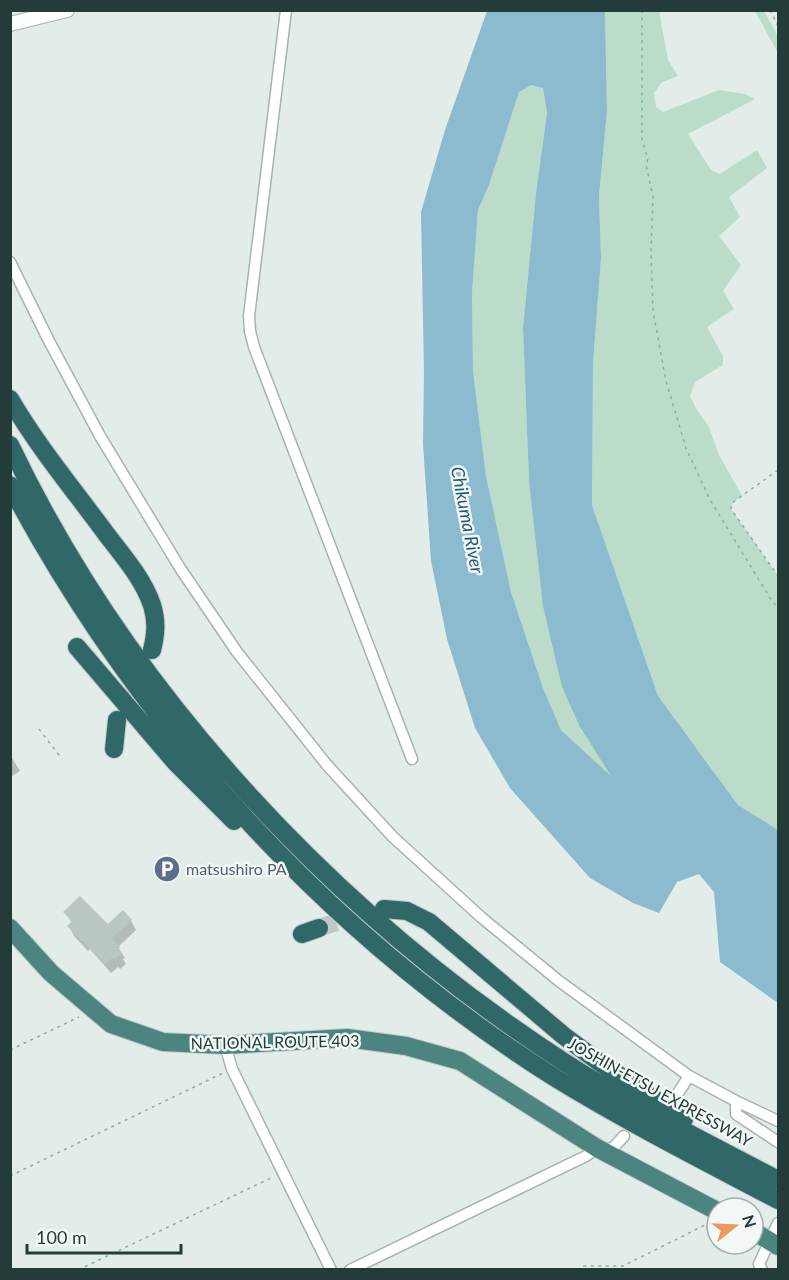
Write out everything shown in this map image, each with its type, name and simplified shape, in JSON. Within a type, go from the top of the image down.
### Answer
[{"type":"highway","points":[[10,399],[146,589],[155,615],[155,638],[152,650]]},
{"type":"highway","name":"JOSHIN-ETSU EXPRESSWAY","points":[[10,445],[41,504],[99,601],[160,688],[226,770],[336,884],[429,965],[547,1051],[608,1089],[778,1180]]},
{"type":"highway","points":[[10,485],[55,565],[86,613],[179,741],[281,856],[375,944]]},
{"type":"highway","points":[[77,647],[176,763],[218,806],[309,891],[462,1013],[555,1078],[649,1132],[778,1200]]},
{"type":"highway","points":[[114,749],[117,720]]},
{"type":"highway","points":[[384,909],[407,911],[429,922],[529,1008],[599,1062],[701,1129],[778,1173]]},
{"type":"highway","name":"NATIONAL ROUTE 403","points":[[10,928],[51,973],[111,1024],[163,1042],[225,1045],[347,1038],[406,1046],[460,1061],[597,1148],[705,1205]]},
{"type":"street","points":[[10,24],[67,10]]},
{"type":"street","points":[[286,10],[249,316],[250,332],[412,759]]},
{"type":"street","points":[[10,262],[100,436],[167,549],[237,652],[327,765],[393,837],[482,918],[559,981],[689,1076],[778,1121]]},
{"type":"street","points":[[225,1045],[232,1069],[331,1269]]},
{"type":"street","points":[[674,1101],[689,1076]]},
{"type":"street","points":[[736,1101],[736,1114],[778,1142]]},
{"type":"street","points":[[350,1269],[576,1161],[597,1148],[612,1149],[624,1136]]},
{"type":"street","points":[[762,1269],[759,1264],[775,1243],[778,1223]]},
{"type":"path","points":[[642,10],[642,140],[648,159],[646,165],[653,196],[651,251],[653,311],[666,381],[686,448],[709,498],[778,608]]},
{"type":"path","points":[[770,10],[778,26]]},
{"type":"path","points":[[778,470],[732,503],[731,508],[778,576]]},
{"type":"path","points":[[39,729],[62,759]]},
{"type":"path","points":[[10,1050],[93,1010]]},
{"type":"path","points":[[10,1176],[232,1069]]},
{"type":"path","points":[[78,1269],[282,1173]]},
{"type":"path","points":[[577,1269],[583,1266],[623,1266],[705,1226]]},
{"type":"green space","points":[[605,11],[659,11],[668,60],[678,76],[662,82],[654,93],[656,107],[663,112],[719,90],[745,94],[755,99],[688,134],[711,170],[720,174],[757,150],[767,168],[729,197],[740,217],[719,236],[741,265],[723,291],[734,309],[707,327],[723,356],[723,365],[695,382],[690,396],[709,427],[719,455],[742,496],[732,503],[731,509],[778,576],[778,830],[738,805],[658,696],[592,505],[593,364],[601,258],[599,196],[607,111]]},
{"type":"green space","points":[[755,11],[764,11],[778,36],[778,53]]},
{"type":"green space","points":[[531,84],[543,88],[547,113],[536,193],[523,328],[529,481],[580,727],[613,778],[561,730],[543,688],[511,592],[486,476],[473,371],[472,294],[478,210],[489,185],[519,92]]},
{"type":"water","name":"Chikuma River","points":[[487,11],[605,11],[607,111],[599,196],[601,258],[593,364],[592,505],[658,696],[738,805],[778,830],[778,1003],[720,962],[714,892],[699,874],[677,882],[659,913],[633,903],[590,878],[510,788],[475,728],[447,639],[431,561],[423,444],[421,212],[445,130]],"holes":[[[531,85],[543,88],[547,113],[536,193],[523,328],[529,481],[543,606],[562,687],[580,727],[611,776],[561,730],[543,688],[511,592],[486,476],[473,371],[472,294],[478,210],[489,185],[519,92]]]},
{"type":"building","points":[[80,896],[108,924],[123,910],[132,920],[112,938],[122,953],[114,960],[112,958],[105,964],[67,926],[72,921],[63,912]]},
{"type":"tunnel","points":[[319,928],[360,914]]},
{"type":"place","name":"matsushiro PA","points":[[167,869]]}]
